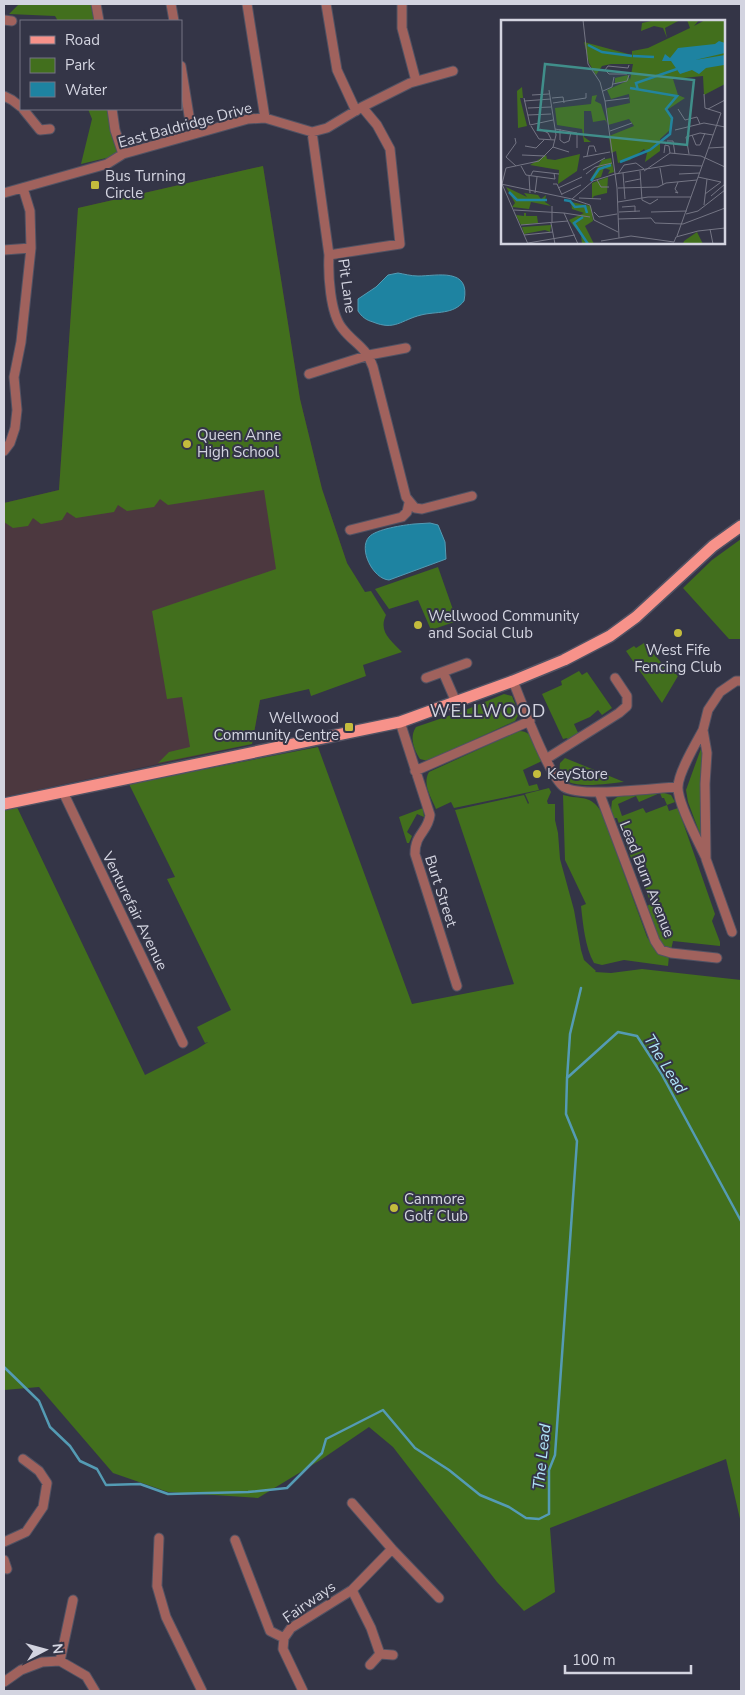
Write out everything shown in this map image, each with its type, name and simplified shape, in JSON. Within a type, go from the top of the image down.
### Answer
[{"type":"main road","points":[[4,804],[400,722],[512,681],[564,660],[610,636],[636,617],[713,546],[741,526]]},
{"type":"street","points":[[96,4],[99,20]]},
{"type":"street","points":[[171,4],[174,20]]},
{"type":"street","points":[[247,4],[265,118]]},
{"type":"street","points":[[326,4],[337,70],[359,109],[377,125],[390,149],[400,244],[329,255]]},
{"type":"street","points":[[402,4],[402,28],[416,81]]},
{"type":"street","points":[[312,132],[327,128],[359,109],[416,81],[453,71]]},
{"type":"street","points":[[182,72],[192,134]]},
{"type":"street","points":[[4,96],[20,106]]},
{"type":"street","points":[[23,110],[37,134],[50,129]]},
{"type":"street","points":[[112,110],[115,130],[123,154]]},
{"type":"street","name":"East Baldridge Drive","points":[[4,193],[75,171],[107,164],[123,154],[248,119],[265,118],[312,132]]},
{"type":"street","name":"Pit Lane","points":[[312,132],[329,255],[328,269],[336,317],[340,326],[369,355],[403,488],[409,503]]},
{"type":"street","points":[[4,451],[10,443],[15,428],[17,410],[14,377],[21,342],[31,248],[30,211],[23,188]]},
{"type":"street","points":[[4,250],[31,248]]},
{"type":"street","points":[[308,374],[369,355],[406,348]]},
{"type":"street","points":[[4,375],[14,377]]},
{"type":"street","points":[[409,503],[415,508],[422,509],[472,496]]},
{"type":"street","points":[[350,530],[402,517],[408,512],[409,503]]},
{"type":"street","points":[[426,678],[467,663]]},
{"type":"street","points":[[443,672],[456,702]]},
{"type":"street","points":[[546,759],[627,706],[627,696],[615,678]]},
{"type":"street","points":[[512,681],[546,759],[557,780],[563,786],[582,792],[678,787]]},
{"type":"street","points":[[732,932],[706,859],[683,807],[678,787],[682,772],[703,730],[708,710],[720,692],[736,681],[741,681]]},
{"type":"street","points":[[415,771],[530,721]]},
{"type":"street","name":"Burt Street","points":[[400,722],[430,815],[428,825],[418,836],[414,854],[457,986]]},
{"type":"street","points":[[703,730],[707,753],[705,784],[706,859]]},
{"type":"street","name":"Venturefair Avenue","points":[[63,792],[183,1043]]},
{"type":"street","name":"Lead Burn Avenue","points":[[599,792],[654,941],[661,950],[671,953],[717,958]]},
{"type":"street","points":[[4,1542],[26,1532],[43,1507],[47,1483],[39,1470],[23,1459]]},
{"type":"street","points":[[352,1503],[392,1549],[439,1598]]},
{"type":"street","points":[[159,1538],[157,1586],[166,1617],[202,1691]]},
{"type":"street","points":[[235,1540],[270,1631],[284,1638]]},
{"type":"street","name":"Fairways","points":[[304,1691],[283,1649],[284,1638],[291,1628],[352,1590],[392,1549]]},
{"type":"street","points":[[352,1590],[371,1628],[380,1654]]},
{"type":"street","points":[[60,1661],[73,1600]]},
{"type":"street","points":[[380,1654],[393,1655]]},
{"type":"street","points":[[370,1665],[380,1654]]},
{"type":"street","points":[[4,1682],[22,1670],[42,1662],[60,1661],[86,1676],[95,1691]]},
{"type":"shaded area","name":"Queen Anne High School","points":[[263,166],[300,399],[322,489],[347,563],[260,700],[252,744],[4,797],[4,503],[59,490],[78,208]]},
{"type":"green space","points":[[19,4],[96,4],[99,20],[57,20],[55,16],[9,14]]},
{"type":"green space","points":[[88,110],[112,110],[123,154],[81,164],[92,119]]},
{"type":"green space","name":"Queen Anne High School","points":[[263,166],[300,399],[322,489],[347,563],[365,592],[371,591],[386,615],[384,621],[385,631],[390,640],[402,652],[363,665],[366,676],[311,696],[309,689],[260,700],[252,744],[158,763],[169,752],[190,747],[182,697],[167,699],[152,611],[276,569],[264,490],[168,505],[160,499],[154,507],[127,511],[118,505],[114,512],[76,518],[67,512],[62,520],[41,524],[33,518],[28,526],[13,528],[4,522],[4,503],[59,490],[78,208]]},
{"type":"green space","points":[[741,539],[741,639],[729,639],[683,588],[712,560]]},
{"type":"green space","points":[[438,567],[457,621],[431,630],[418,600],[389,609],[375,589]]},
{"type":"green space","points":[[644,643],[667,669],[670,668],[678,676],[662,703],[626,651]]},
{"type":"green space","points":[[579,671],[582,675],[587,672],[612,708],[602,715],[598,710],[590,717],[574,724],[579,735],[569,742],[567,738],[563,739],[542,694],[562,685],[561,681]]},
{"type":"green space","points":[[504,694],[512,696],[519,714],[515,721],[428,761],[420,759],[413,743],[416,727],[463,711]]},
{"type":"green space","points":[[519,731],[529,734],[537,746],[542,761],[523,770],[529,786],[537,784],[539,790],[454,808],[451,802],[436,809],[426,781],[429,772]]},
{"type":"green space","points":[[703,743],[702,832],[700,834],[688,802],[686,790]]},
{"type":"green space","name":"Canmore Golf Club","points":[[318,747],[412,1004],[514,984],[455,810],[524,795],[528,804],[525,794],[549,788],[551,792],[547,801],[548,804],[555,804],[560,859],[574,910],[581,950],[584,960],[595,972],[611,973],[642,969],[741,980],[741,1523],[726,1459],[550,1528],[555,1592],[524,1611],[497,1582],[393,1447],[369,1427],[322,1459],[258,1498],[168,1492],[113,1473],[39,1387],[4,1390],[4,808],[16,805],[145,1075],[208,1042],[205,1043],[197,1027],[231,1010],[167,879],[175,877],[129,784]]},
{"type":"green space","points":[[565,758],[624,782],[583,785],[565,780],[561,773],[560,763]]},
{"type":"green space","points":[[661,792],[671,795],[675,802],[667,805],[669,811],[678,808],[715,914],[712,921],[720,946],[673,941],[671,950],[662,946],[647,906],[651,904],[635,860],[631,858],[617,818],[614,818],[611,810],[612,801],[620,795]],"holes":[[[660,793],[667,805],[646,813],[643,808],[622,816],[618,804],[636,796],[639,802]]]},
{"type":"green space","points":[[563,795],[590,800],[602,813],[647,937],[658,953],[669,956],[668,966],[624,960],[602,965],[594,963],[586,943],[581,906],[586,904],[565,860]]},
{"type":"green space","points":[[423,808],[424,817],[417,814],[407,832],[412,836],[409,843],[407,843],[399,817]]},
{"type":"water","points":[[398,273],[415,276],[443,275],[458,278],[465,290],[464,301],[450,311],[421,315],[393,325],[381,324],[364,318],[358,311],[358,299],[376,287],[388,275]]},
{"type":"water","points":[[430,523],[438,525],[445,542],[446,559],[389,580],[378,575],[366,556],[366,542],[369,537],[397,526]]},
{"type":"waterway","name":"The Lead","points":[[4,1367],[39,1401],[50,1427],[70,1446],[80,1461],[97,1469],[106,1485],[140,1484],[168,1494],[248,1492],[287,1488],[322,1453],[326,1439],[383,1410],[415,1448],[449,1470],[480,1495],[509,1507],[526,1518],[539,1519],[549,1514],[549,1470],[555,1455],[577,1141],[566,1114],[567,1079],[570,1034],[581,988]]},
{"type":"waterway","name":"The Lead","points":[[567,1078],[618,1032],[637,1036],[661,1073],[741,1221]]},
{"type":"place","name":"Bus Turning Circle","points":[[95,185]]},
{"type":"place","name":"Queen Anne High School","points":[[187,444]]},
{"type":"place","name":"Wellwood Community and Social Club","points":[[418,625]]},
{"type":"place","name":"West Fife Fencing Club","points":[[678,633]]},
{"type":"place","name":"Wellwood Community Centre","points":[[349,727]]},
{"type":"place","name":"KeyStore","points":[[537,774]]},
{"type":"place","name":"Canmore Golf Club","points":[[394,1208]]},
{"type":"district","name":"WELLWOOD","points":[[488,711]]}]
